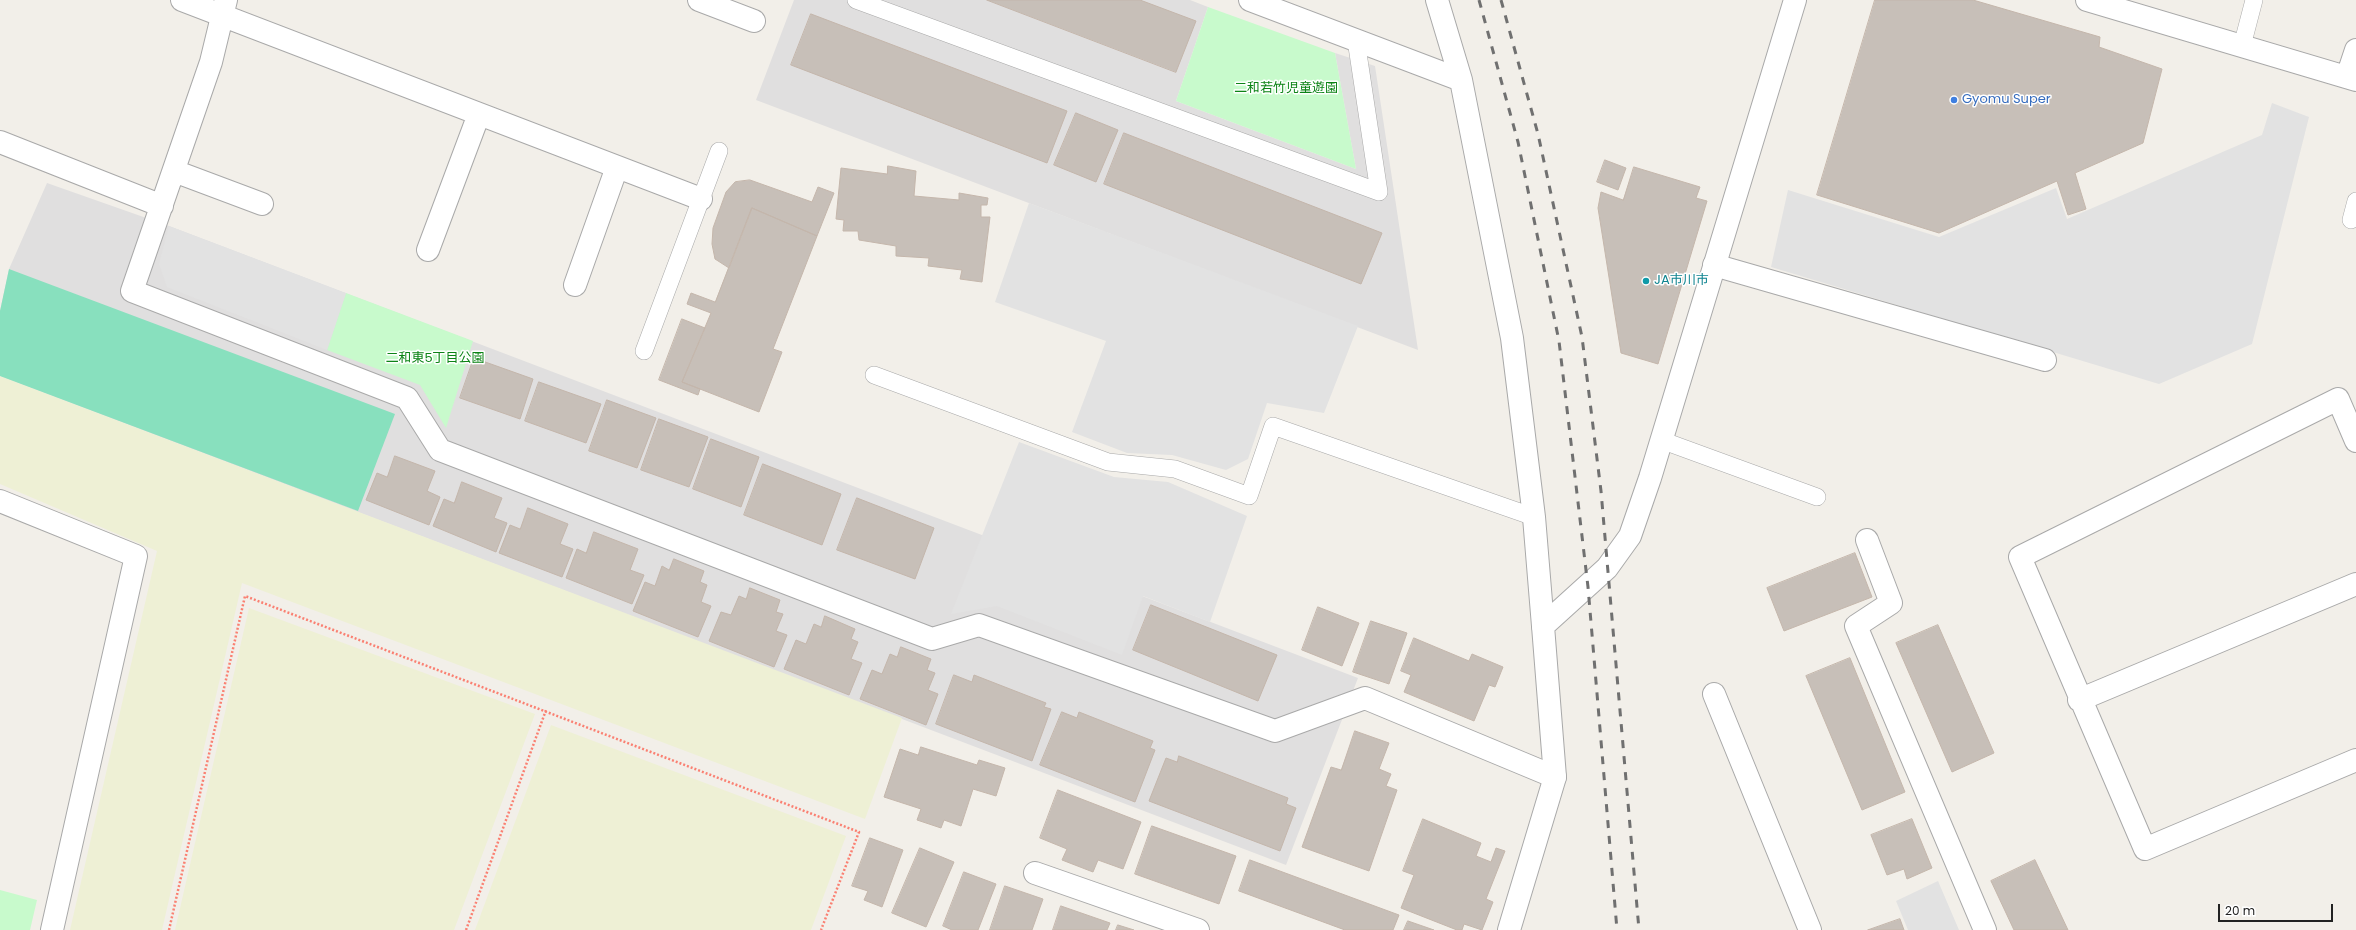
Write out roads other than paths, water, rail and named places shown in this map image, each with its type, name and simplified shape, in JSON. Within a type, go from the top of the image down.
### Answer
[{"type":"street","points":[[182,0],[224,8],[479,114],[701,199]]},
{"type":"street","points":[[699,0],[754,21]]},
{"type":"street","points":[[1250,0],[1461,80]]},
{"type":"street","points":[[1437,0],[1461,80],[1512,338],[1534,517],[1543,626],[1554,777],[1509,930]]},
{"type":"street","points":[[1543,626],[1607,568],[1630,536],[1661,440],[1795,0]]},
{"type":"street","points":[[2087,0],[2111,3],[2242,46],[2351,78],[2356,50]]},
{"type":"street","points":[[224,8],[211,62],[132,291],[407,398],[440,450],[932,639],[979,625],[1275,731],[1365,698],[1554,777]]},
{"type":"street","points":[[428,250],[479,114]]},
{"type":"street","points":[[0,142],[162,206]]},
{"type":"street","points":[[575,285],[617,167]]},
{"type":"street","points":[[174,171],[262,204]]},
{"type":"street","points":[[1714,265],[2045,360]]},
{"type":"street","points":[[2356,441],[2338,399],[2020,557],[2079,700],[2145,849],[2356,760]]},
{"type":"street","points":[[0,501],[136,556],[52,930]]},
{"type":"street","points":[[1867,540],[1891,603],[1856,626],[1985,930]]},
{"type":"street","points":[[2079,700],[2356,584]]},
{"type":"street","points":[[1714,694],[1810,930]]},
{"type":"street","points":[[1035,873],[1198,930]]},
{"type":"lane","points":[[856,0],[1379,192],[1356,40]]},
{"type":"lane","points":[[2242,46],[2254,0]]},
{"type":"lane","points":[[644,351],[719,151]]},
{"type":"lane","points":[[2351,220],[2356,201]]},
{"type":"lane","points":[[874,375],[1108,462],[1175,469],[1249,496],[1273,426],[1534,517]]},
{"type":"lane","points":[[1661,440],[1817,497]]},
{"type":"railway","points":[[1479,0],[1518,142],[1559,341],[1588,587],[1617,930]]},
{"type":"railway","points":[[1501,0],[1538,134],[1582,337],[1601,491],[1639,930]]},
{"type":"place","name":"Gyomu Super","points":[[1954,100]]},
{"type":"place","name":"JA市川市","points":[[1646,281]]},
{"type":"park label","name":"二和若竹児童遊園","points":[[1286,89]]},
{"type":"park label","name":"二和東5丁目公園","points":[[435,359]]}]
